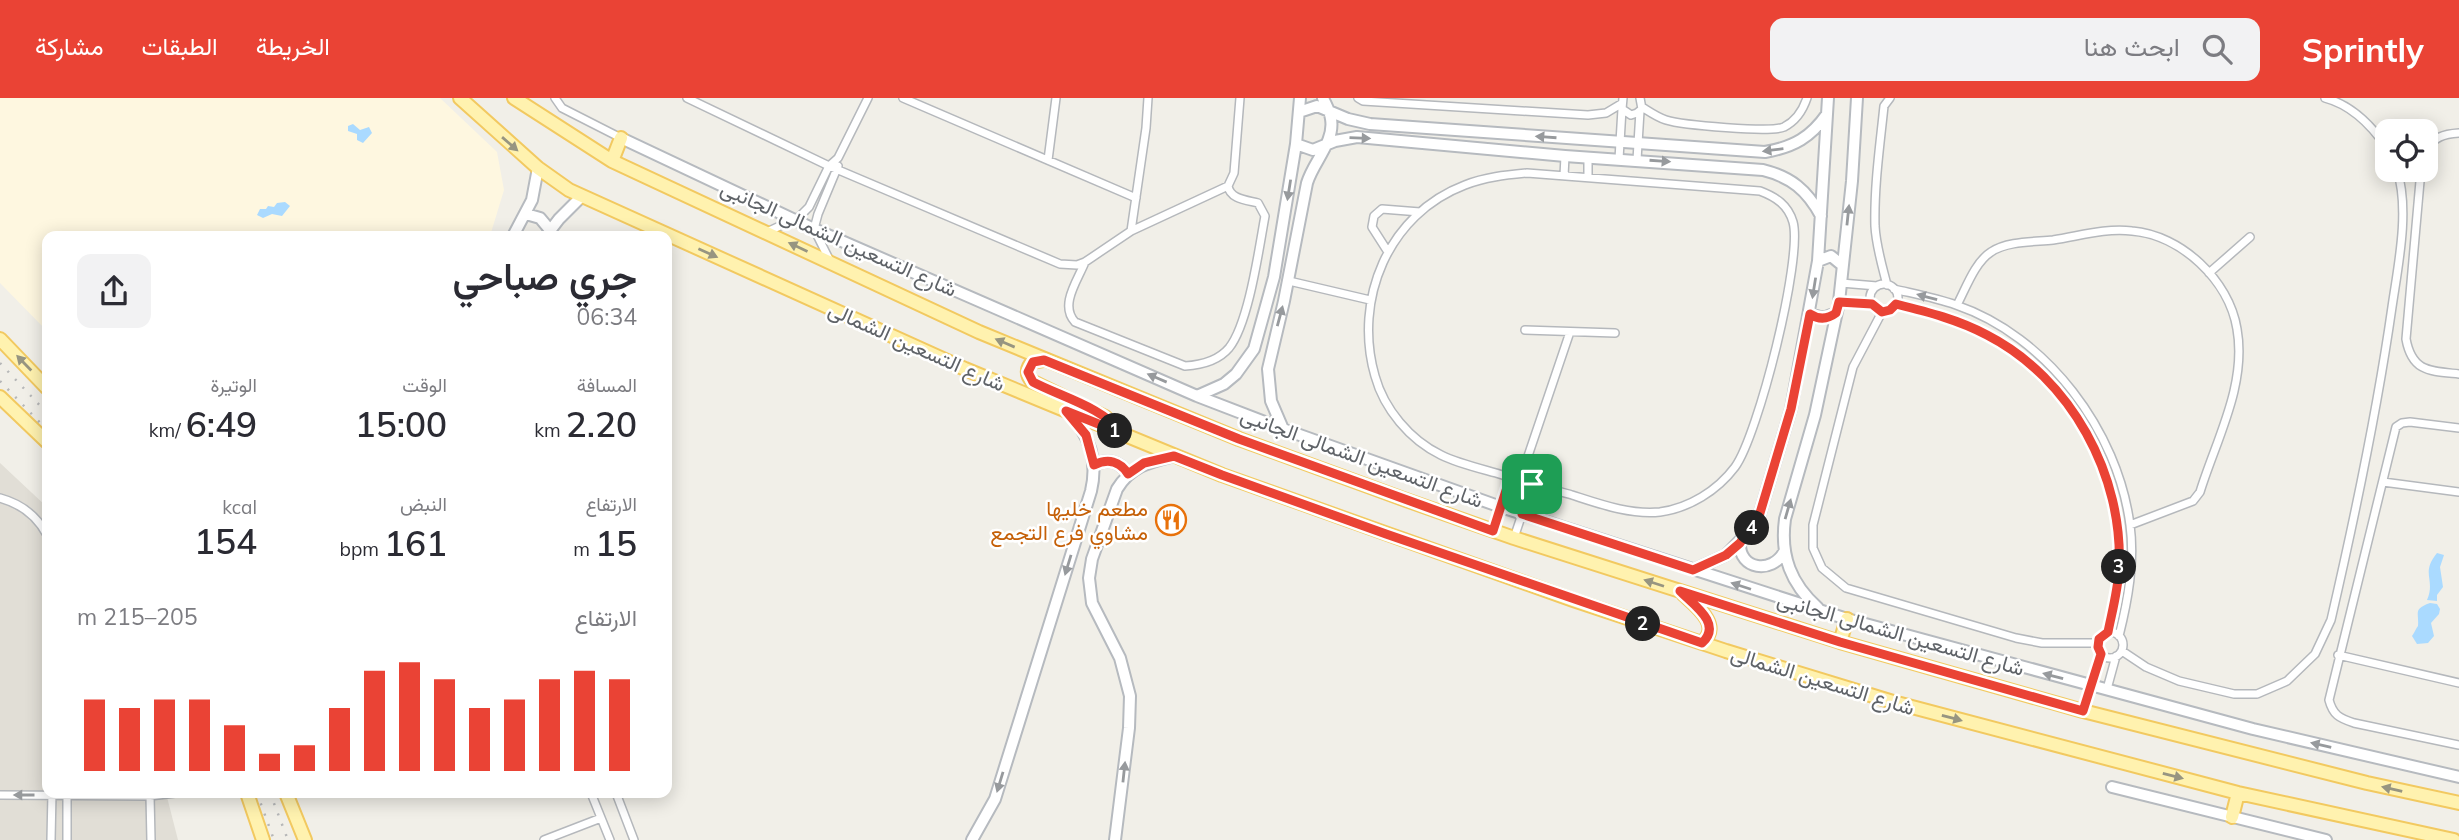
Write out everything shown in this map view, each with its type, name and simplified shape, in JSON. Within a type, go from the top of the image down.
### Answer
[{"type":"main road","name":"شارع التسعين الشمالى","points":[[460,98],[537,168],[569,190],[659,231]]},
{"type":"main road","name":"شارع التسعين الشمالى","points":[[514,98],[612,162],[1044,360],[1239,439],[1493,531],[1840,642],[2083,711],[2367,783],[2459,803]]},
{"type":"main road","points":[[612,162],[621,138]]},
{"type":"main road","name":"شارع التسعين الشمالى","points":[[672,237],[965,369],[1222,475],[1702,643],[1893,702],[2238,793],[2454,840]]},
{"type":"main road","points":[[0,339],[42,383]]},
{"type":"main road","points":[[1044,360],[1033,362],[1028,368],[1028,376],[1033,382],[1105,417],[1121,433]]},
{"type":"main road","points":[[0,397],[5,406],[42,438]]},
{"type":"main road","points":[[1680,591],[1702,612],[1710,624],[1710,632],[1702,643]]},
{"type":"main road","points":[[1840,642],[1847,619]]},
{"type":"main road","points":[[2232,817],[2238,793]]},
{"type":"main road","points":[[249,798],[264,840]]},
{"type":"main road","points":[[288,798],[305,840]]},
{"type":"street","points":[[555,98],[562,108],[621,138]]},
{"type":"street","points":[[687,98],[829,166],[1060,264],[1077,265],[1085,262],[1131,231],[1228,186]]},
{"type":"street","points":[[766,233],[795,220],[809,207],[829,166],[838,158],[868,98]]},
{"type":"street","points":[[903,98],[1136,198]]},
{"type":"street","points":[[1048,160],[1056,98]]},
{"type":"street","points":[[1131,231],[1148,98]]},
{"type":"street","points":[[1085,262],[1067,305],[1070,317],[1075,322],[1185,366],[1201,365],[1216,359],[1229,348],[1237,334],[1255,276],[1265,216],[1258,203],[1229,192],[1228,186],[1234,173],[1240,98]]},
{"type":"street","points":[[1197,396],[1224,384],[1236,374],[1254,349],[1274,277],[1296,144],[1300,98]]},
{"type":"street","points":[[1283,429],[1271,401],[1268,385],[1270,353],[1289,281],[1307,183],[1332,128],[1329,109],[1323,98]]},
{"type":"street","points":[[1357,98],[1363,101],[1588,115],[1606,113],[1622,104]]},
{"type":"street","points":[[1641,105],[1657,117],[1675,122],[1774,130],[1798,117],[1807,98]]},
{"type":"street","points":[[1693,570],[1726,555],[1740,543],[1760,513],[1791,409],[1818,261],[1828,98]]},
{"type":"street","points":[[1890,98],[1884,106],[1875,226],[1886,286],[1898,296],[1896,304],[1890,310],[1882,312],[1853,367],[1813,525],[1813,548],[1822,568],[1846,588],[2016,638],[2042,643],[2098,643]]},
{"type":"street","points":[[2325,98],[2353,112],[2375,132]]},
{"type":"street","points":[[1823,612],[1804,596],[1791,576],[1784,552],[1785,519],[1815,415],[1838,307],[1858,100]]},
{"type":"street","points":[[1622,104],[1631,115],[1641,105]]},
{"type":"street","points":[[1619,159],[1622,104]]},
{"type":"street","points":[[1637,160],[1641,105]]},
{"type":"street","points":[[1299,112],[1310,106],[1329,109],[1348,119],[1370,124],[1765,152],[1801,141],[1816,129],[1827,114]]},
{"type":"street","points":[[2438,138],[2444,134],[2459,133]]},
{"type":"street","points":[[1296,144],[1313,150],[1345,138],[1357,137],[1588,158],[1763,170],[1782,175],[1798,185],[1812,199],[1821,216]]},
{"type":"street","name":"شارع التسعين الشمالى الجانبى","points":[[621,138],[814,229],[1197,396],[1501,507],[1847,619],[2253,729],[2459,777]]},
{"type":"street","points":[[1564,176],[1565,156]]},
{"type":"street","points":[[831,262],[814,229],[838,170],[838,158]]},
{"type":"street","points":[[1588,158],[1588,177]]},
{"type":"street","points":[[516,231],[532,200],[537,168]]},
{"type":"street","points":[[1527,173],[1588,177],[1760,191],[1772,195],[1782,203],[1794,224],[1795,236],[1784,310],[1771,365],[1746,447],[1721,484],[1682,507],[1660,512],[1637,512],[1510,478],[1443,456],[1422,444],[1403,426],[1387,404],[1376,380],[1369,354],[1367,327],[1370,300],[1378,272],[1388,252],[1402,230],[1420,212],[1444,194],[1485,178],[1527,173]]},
{"type":"street","points":[[2101,654],[2108,658],[2119,654],[2179,681],[2234,694],[2257,694],[2287,681],[2315,654],[2331,620],[2379,394],[2396,280],[2403,205],[2399,182]]},
{"type":"street","points":[[2420,182],[2406,339],[2409,354],[2417,365],[2431,371],[2459,374]]},
{"type":"street","points":[[550,231],[582,196]]},
{"type":"street","points":[[1388,252],[1372,227],[1377,212],[1388,209],[1420,212]]},
{"type":"street","points":[[526,214],[540,218],[547,231]]},
{"type":"street","points":[[1957,305],[1981,261],[1991,251],[2004,246],[2103,230],[2133,231],[2162,238],[2195,258],[2209,273],[2224,296],[2237,326],[2241,360],[2234,393],[2200,492],[2193,501],[2130,525]]},
{"type":"street","points":[[2209,273],[2250,237]]},
{"type":"street","points":[[1818,261],[1831,256],[1842,265]]},
{"type":"street","points":[[1289,281],[1370,300]]},
{"type":"street","points":[[1840,282],[1886,286],[1957,305],[1994,324],[2035,351],[2074,391],[2102,437],[2122,490],[2130,525],[2131,563],[2127,601],[2119,636]]},
{"type":"street","points":[[1872,304],[1872,292],[1886,286]]},
{"type":"street","points":[[1810,314],[1823,318],[1838,307],[1872,304],[1882,312]]},
{"type":"street","points":[[1896,304],[1954,320],[1987,334],[2014,351],[2045,377],[2090,438],[2107,479],[2118,528],[2119,570],[2108,632]]},
{"type":"street","points":[[1525,330],[1615,333]]},
{"type":"street","points":[[1493,531],[1510,478],[1526,462],[1570,332]]},
{"type":"street","points":[[1254,349],[1270,353]]},
{"type":"street","points":[[971,840],[995,799],[1091,491],[1094,465],[1086,435],[1066,411]]},
{"type":"street","points":[[2459,428],[2410,422],[2396,427],[2329,700],[2332,711],[2340,718],[2354,723],[2459,745]]},
{"type":"street","points":[[1115,840],[1129,728],[1130,696],[1120,658],[1093,603],[1089,578],[1092,559],[1117,489],[1128,474],[1144,463],[1174,456]]},
{"type":"street","points":[[1094,465],[1114,462],[1125,468],[1128,474]]},
{"type":"street","points":[[1514,538],[1532,484],[1526,462]]},
{"type":"street","points":[[2384,482],[2459,492]]},
{"type":"street","points":[[0,498],[31,513],[42,528]]},
{"type":"street","points":[[1740,543],[1740,550],[1747,562],[1761,568],[1775,564],[1784,552]]},
{"type":"street","points":[[2083,711],[2101,654],[2098,643],[2101,636],[2108,632],[2119,636],[2123,643],[2107,690]]},
{"type":"street","points":[[2338,655],[2459,683]]},
{"type":"street","points":[[2112,787],[2326,840]]},
{"type":"street","points":[[0,795],[42,794]]},
{"type":"street","points":[[51,840],[52,798]]},
{"type":"street","points":[[67,798],[67,840]]},
{"type":"street","points":[[150,798],[151,840]]},
{"type":"street","points":[[593,798],[610,840]]},
{"type":"street","points":[[618,798],[634,840]]},
{"type":"street","points":[[544,840],[601,818]]},
{"type":"shaded area","points":[[0,98],[440,98],[497,152],[504,190],[492,231],[42,231],[42,326],[0,283]]},
{"type":"shaded area","points":[[0,463],[42,502],[42,798],[167,798],[178,840],[0,840]]},
{"type":"water","points":[[353,124],[360,130],[369,127],[372,133],[363,143],[357,140],[357,134],[348,131],[348,126]]},
{"type":"water","points":[[285,202],[290,206],[282,216],[272,214],[263,218],[257,215],[260,209]]},
{"type":"water","points":[[2437,553],[2444,555],[2440,567],[2443,587],[2437,595],[2437,601],[2427,600],[2430,566]]},
{"type":"water","points":[[2430,603],[2437,604],[2440,609],[2431,623],[2434,636],[2428,643],[2417,644],[2412,636],[2418,626],[2418,612],[2421,607]]},
{"type":"railway","points":[[0,363],[42,408]]},
{"type":"railway","points":[[0,381],[42,425]]},
{"type":"railway","points":[[259,798],[274,840]]},
{"type":"railway","points":[[272,798],[288,840]]},
{"type":"place","name":"مطعم خليها مشاوي فرع التجمع","points":[[1171,520]]},
{"type":"route","points":[[1839,302],[1872,304],[1882,312],[1894,308],[1896,304],[1954,320],[1987,334],[2014,351],[2045,377],[2090,438],[2107,479],[2118,528],[2119,570],[2108,632],[2099,639],[2101,654],[2083,711],[1840,642],[1680,591],[1707,617],[1710,624],[1710,632],[1702,643],[1386,534],[1174,456],[1144,463],[1128,474],[1125,468],[1114,462],[1094,465],[1086,435],[1066,411],[1121,433],[1118,428],[1109,419],[1033,382],[1028,376],[1028,368],[1036,360],[1044,360],[1239,439],[1493,531],[1510,478],[1532,484],[1522,514],[1693,570],[1710,564],[1740,543],[1760,513],[1791,409],[1810,314],[1819,318],[1833,316],[1839,302]]}]
